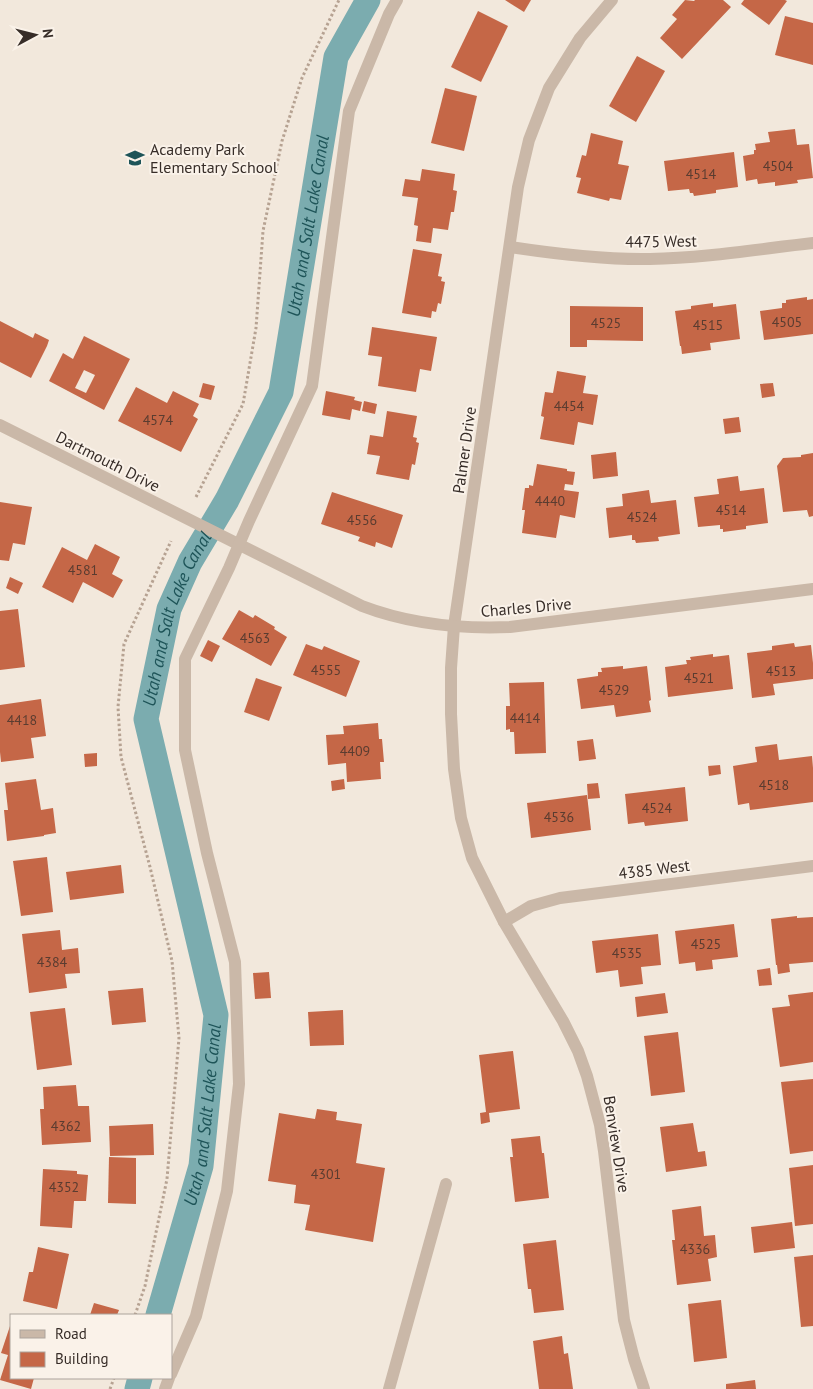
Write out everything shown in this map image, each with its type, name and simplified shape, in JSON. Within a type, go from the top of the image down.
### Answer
[{"type":"street","points":[[172,1372],[196,1316],[227,1191],[239,1084],[235,962],[206,854],[185,750],[185,659],[234,542],[312,386],[349,111],[389,14],[397,0]]},
{"type":"street","name":"Palmer Drive","points":[[504,922],[472,858],[461,818],[454,769],[451,714],[451,668],[454,626],[518,187],[529,140],[549,88],[580,38],[612,0]]},
{"type":"street","name":"4475 West","points":[[510,247],[558,254],[649,259],[702,256],[813,243]]},
{"type":"street","name":"Dartmouth Drive","points":[[0,425],[200,526]]},
{"type":"street","name":"Charles Drive","points":[[200,526],[362,606],[384,614],[454,626],[510,627],[813,589]]},
{"type":"street","name":"4385 West","points":[[504,922],[531,906],[560,898],[813,866]]},
{"type":"street","name":"Benview Drive","points":[[504,922],[563,1021],[578,1051],[590,1085],[600,1124],[604,1151],[624,1320],[644,1389]]},
{"type":"street","points":[[389,1389],[446,1184]]},
{"type":"path","points":[[196,497],[243,404],[256,328],[263,231],[282,141],[302,78],[339,0]]},
{"type":"path","points":[[135,1314],[145,1286],[167,1179],[179,1038],[172,961],[121,757],[118,707],[124,644],[171,541]]},
{"type":"building","points":[[505,0],[531,0],[524,12]]},
{"type":"building","points":[[685,0],[723,0],[731,7],[682,59],[660,38],[677,19],[672,15]]},
{"type":"building","points":[[744,0],[787,1],[769,25],[741,4]]},
{"type":"building","points":[[478,11],[508,26],[481,82],[451,67]]},
{"type":"building","points":[[785,16],[813,23],[813,65],[775,55]]},
{"type":"building","points":[[637,56],[665,71],[636,122],[609,106]]},
{"type":"building","points":[[445,88],[477,96],[464,151],[431,143]]},
{"type":"building","points":[[795,129],[797,145],[809,144],[813,178],[797,180],[798,183],[775,186],[775,182],[758,184],[757,179],[746,181],[743,156],[754,154],[754,150],[756,150],[755,144],[770,142],[768,132]]},
{"type":"building","points":[[591,133],[623,141],[618,164],[629,166],[621,200],[610,198],[609,201],[577,193],[581,178],[576,177],[582,155],[586,156]]},
{"type":"building","points":[[734,152],[738,187],[694,196],[693,193],[690,193],[689,189],[668,191],[664,161]]},
{"type":"building","points":[[422,169],[455,174],[453,190],[457,191],[454,212],[451,212],[448,230],[433,228],[431,243],[416,241],[418,226],[414,225],[418,198],[402,196],[405,179],[420,181]]},
{"type":"building","points":[[413,249],[442,254],[438,276],[442,277],[441,281],[445,282],[441,304],[438,303],[436,312],[432,311],[431,318],[402,313]]},
{"type":"building","points":[[807,297],[807,300],[813,299],[813,334],[764,340],[760,311],[782,308],[782,303],[786,303],[786,300]]},
{"type":"building","points":[[713,303],[713,307],[736,304],[740,339],[710,343],[711,350],[682,354],[675,311],[691,309],[691,306]]},
{"type":"building","points":[[570,306],[643,307],[643,341],[587,340],[587,347],[570,347]]},
{"type":"building","points":[[0,321],[33,338],[35,333],[49,340],[31,378],[0,362]]},
{"type":"building","points":[[372,327],[437,337],[431,371],[420,369],[416,392],[378,386],[382,357],[368,355]]},
{"type":"building","points":[[84,336],[130,359],[104,410],[49,381],[63,353],[73,359]],"holes":[[[84,370],[95,375],[86,393],[75,388]]]},
{"type":"building","points":[[557,371],[586,376],[583,393],[598,395],[593,425],[578,422],[574,445],[540,439],[544,417],[541,416],[545,392],[553,393]]},
{"type":"building","points":[[203,383],[215,386],[211,400],[199,397]]},
{"type":"building","points":[[773,383],[775,396],[762,398],[760,384]]},
{"type":"building","points":[[136,387],[167,403],[173,391],[199,404],[193,416],[198,419],[181,452],[118,421]]},
{"type":"building","points":[[326,391],[355,397],[354,400],[362,402],[360,411],[352,409],[350,420],[322,415]]},
{"type":"building","points":[[364,401],[377,404],[375,414],[362,411]]},
{"type":"building","points":[[387,411],[417,416],[413,437],[417,438],[416,442],[419,443],[415,465],[412,464],[409,480],[376,474],[380,456],[367,454],[370,435],[383,437]]},
{"type":"building","points":[[739,417],[741,432],[725,434],[723,419]]},
{"type":"building","points":[[616,452],[618,476],[593,479],[591,455]]},
{"type":"building","points":[[813,453],[813,516],[809,517],[807,510],[783,512],[777,466],[783,458],[801,457],[801,455]]},
{"type":"building","points":[[537,464],[575,472],[573,485],[565,484],[564,490],[579,492],[575,518],[560,515],[556,538],[522,533],[525,510],[522,510],[525,488],[529,488],[529,485],[533,486]]},
{"type":"building","points":[[738,476],[740,491],[764,488],[768,523],[746,526],[746,529],[723,532],[723,529],[720,529],[720,525],[698,527],[694,497],[719,494],[717,479]]},
{"type":"building","points":[[649,490],[651,503],[676,500],[680,534],[658,537],[659,541],[636,543],[635,540],[632,540],[632,535],[609,538],[606,508],[623,506],[622,494]]},
{"type":"building","points":[[332,492],[403,515],[392,548],[376,542],[375,547],[358,541],[360,537],[321,524]]},
{"type":"building","points":[[0,502],[32,507],[25,545],[13,543],[9,561],[0,560]]},
{"type":"building","points":[[95,544],[120,557],[112,574],[123,580],[113,598],[83,582],[73,603],[42,587],[62,547],[87,560]]},
{"type":"building","points":[[10,577],[23,583],[18,594],[6,588]]},
{"type":"building","points":[[18,609],[25,667],[0,670],[0,611]]},
{"type":"building","points":[[239,610],[253,618],[255,615],[287,637],[271,666],[222,639]]},
{"type":"building","points":[[208,640],[220,646],[212,662],[200,656]]},
{"type":"building","points":[[794,643],[795,647],[811,645],[813,679],[773,684],[775,695],[752,698],[747,653],[772,650],[772,646]]},
{"type":"building","points":[[306,644],[322,650],[324,646],[360,661],[346,697],[293,675]]},
{"type":"building","points":[[713,654],[713,657],[729,655],[733,689],[668,697],[665,667],[687,664],[686,660],[691,660],[690,657]]},
{"type":"building","points":[[623,666],[623,669],[647,666],[651,712],[616,717],[614,705],[581,709],[577,679],[598,676],[598,672],[602,672],[601,668]]},
{"type":"building","points":[[256,678],[282,687],[269,721],[244,712]]},
{"type":"building","points":[[544,682],[546,753],[515,754],[514,732],[510,732],[510,729],[506,730],[506,706],[510,706],[509,683]]},
{"type":"building","points":[[41,699],[46,736],[31,738],[34,758],[1,762],[0,705]]},
{"type":"building","points":[[378,723],[379,739],[382,739],[384,762],[380,762],[381,779],[347,782],[346,763],[328,765],[326,735],[344,734],[343,726]]},
{"type":"building","points":[[593,739],[596,759],[579,761],[577,741]]},
{"type":"building","points":[[777,744],[779,760],[812,756],[813,802],[750,810],[749,803],[738,805],[733,766],[757,762],[755,747]]},
{"type":"building","points":[[97,753],[97,766],[85,767],[84,754]]},
{"type":"building","points":[[720,765],[721,774],[709,776],[708,766]]},
{"type":"building","points":[[36,779],[41,810],[53,808],[56,833],[7,841],[4,810],[8,810],[5,783]]},
{"type":"building","points":[[344,779],[345,789],[332,791],[331,781]]},
{"type":"building","points":[[598,783],[600,798],[588,799],[587,784]]},
{"type":"building","points":[[685,787],[688,821],[645,826],[644,822],[628,824],[625,794]]},
{"type":"building","points":[[587,795],[591,830],[531,838],[527,803]]},
{"type":"building","points":[[47,857],[53,912],[21,916],[13,861]]},
{"type":"building","points":[[121,865],[124,893],[70,900],[66,872]]},
{"type":"building","points":[[797,916],[797,918],[813,917],[813,962],[789,964],[790,972],[778,974],[771,919]]},
{"type":"building","points":[[734,924],[738,957],[712,960],[713,969],[696,971],[695,962],[679,964],[675,931]]},
{"type":"building","points":[[60,930],[62,950],[78,948],[80,973],[65,974],[67,988],[29,993],[22,934]]},
{"type":"building","points":[[658,934],[661,965],[641,967],[643,984],[620,987],[618,970],[596,973],[592,941]]},
{"type":"building","points":[[770,968],[772,985],[759,986],[757,970]]},
{"type":"building","points":[[269,972],[271,998],[255,999],[253,973]]},
{"type":"building","points":[[143,988],[146,1022],[112,1025],[108,991]]},
{"type":"building","points":[[813,992],[813,1062],[780,1067],[772,1008],[790,1006],[788,995]]},
{"type":"building","points":[[665,993],[668,1013],[637,1017],[635,997]]},
{"type":"building","points":[[65,1008],[72,1065],[37,1070],[30,1012]]},
{"type":"building","points":[[343,1010],[344,1045],[310,1046],[308,1012]]},
{"type":"building","points":[[678,1032],[685,1092],[651,1096],[644,1036]]},
{"type":"building","points":[[513,1051],[520,1109],[489,1113],[490,1122],[481,1124],[480,1113],[486,1112],[479,1055]]},
{"type":"building","points":[[813,1079],[813,1151],[790,1154],[781,1082]]},
{"type":"building","points":[[76,1085],[78,1106],[89,1106],[91,1142],[42,1145],[40,1109],[44,1109],[43,1087]]},
{"type":"building","points":[[317,1109],[337,1112],[336,1120],[362,1124],[356,1163],[385,1168],[373,1242],[305,1230],[310,1205],[294,1203],[296,1185],[268,1181],[279,1113],[315,1119]]},
{"type":"building","points":[[693,1123],[698,1152],[705,1151],[707,1166],[666,1172],[660,1127]]},
{"type":"building","points":[[153,1124],[154,1155],[110,1156],[109,1126]]},
{"type":"building","points":[[540,1136],[542,1153],[544,1153],[549,1198],[515,1202],[510,1157],[513,1157],[511,1139]]},
{"type":"building","points":[[109,1157],[136,1158],[136,1204],[108,1203]]},
{"type":"building","points":[[813,1165],[813,1224],[795,1226],[789,1168]]},
{"type":"building","points":[[43,1169],[77,1171],[77,1174],[88,1175],[86,1201],[74,1201],[72,1228],[40,1226]]},
{"type":"building","points":[[701,1206],[704,1236],[715,1235],[717,1257],[708,1259],[711,1281],[677,1285],[672,1240],[675,1240],[672,1210]]},
{"type":"building","points":[[792,1222],[795,1248],[754,1253],[751,1227]]},
{"type":"building","points":[[556,1240],[564,1310],[534,1313],[531,1289],[528,1289],[523,1244]]},
{"type":"building","points":[[38,1247],[69,1254],[57,1309],[23,1301],[29,1272],[33,1272]]},
{"type":"building","points":[[813,1255],[813,1326],[801,1327],[794,1257]]},
{"type":"building","points":[[721,1300],[727,1358],[694,1362],[688,1304]]},
{"type":"building","points":[[94,1303],[119,1310],[117,1314],[90,1314]]},
{"type":"building","points":[[10,1326],[10,1379],[34,1379],[31,1389],[0,1380],[8,1355],[1,1353]]},
{"type":"building","points":[[562,1336],[564,1354],[568,1353],[573,1389],[539,1389],[533,1341]]},
{"type":"building","points":[[755,1380],[756,1389],[726,1389],[726,1384]]},
{"type":"waterway","name":"Utah and Salt Lake Canal","points":[[158,1314],[201,1166],[216,1015],[146,719],[169,609],[190,562],[227,500],[281,392],[336,57],[368,0]]},
{"type":"waterway","name":"Utah and Salt Lake Canal","points":[[137,1389],[140,1379]]},
{"type":"place","name":"Academy Park Elementary School","points":[[135,158]]}]
